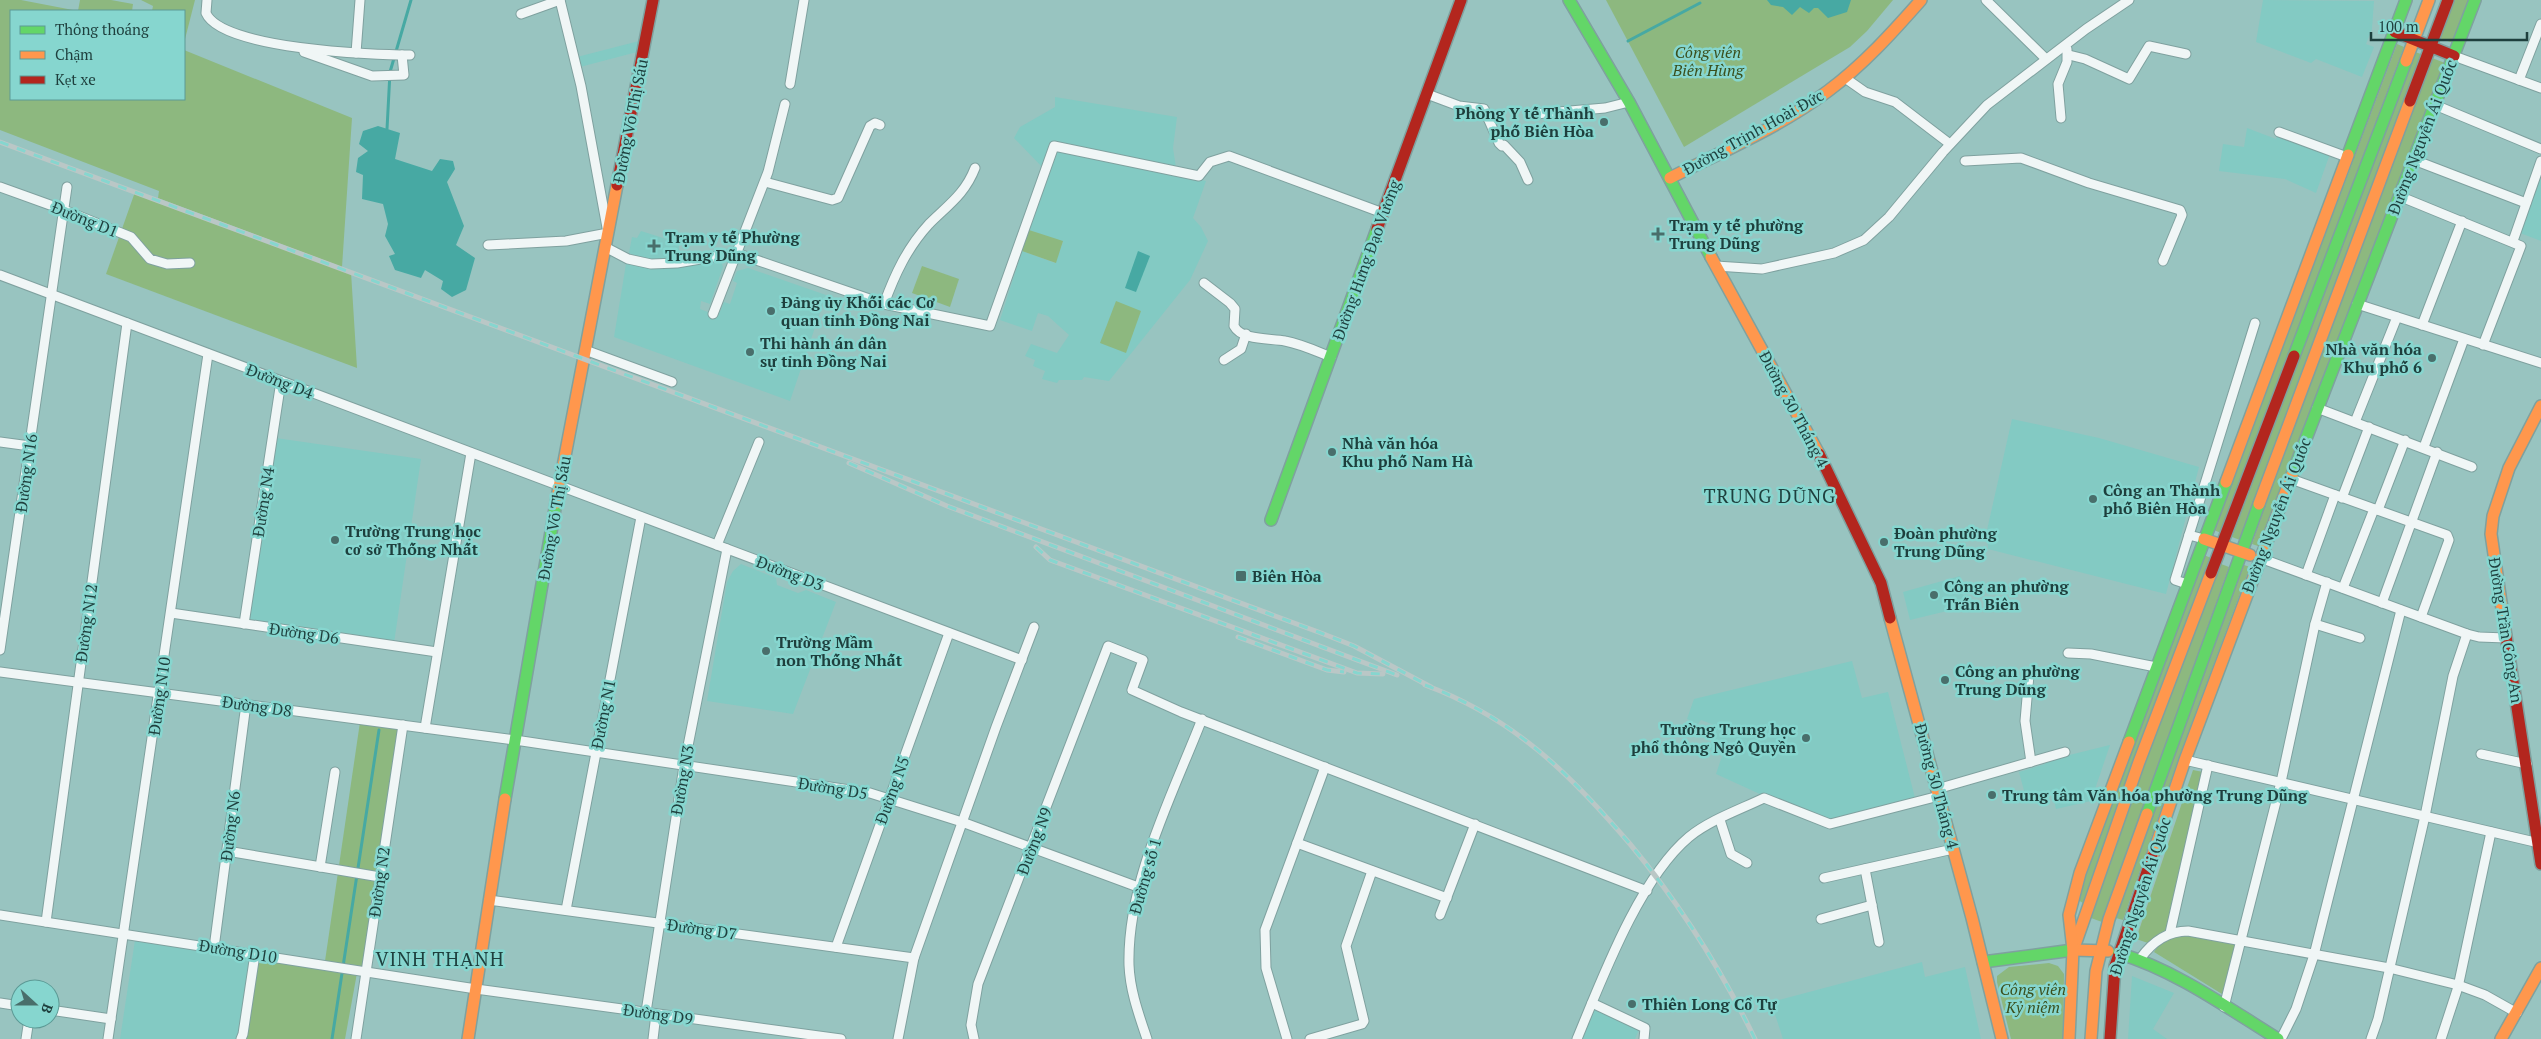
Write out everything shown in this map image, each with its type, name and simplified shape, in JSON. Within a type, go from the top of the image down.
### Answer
[{"type":"main road","name":"Đường Võ Thị Sáu","points":[[468,1039],[515,740],[559,486],[653,0]]},
{"type":"main road","name":"Đường Hưng Đạo Vương","points":[[1271,520],[1460,0]]},
{"type":"main road","name":"Đường 30 Tháng 4","points":[[1569,0],[1629,102],[1820,457],[1881,583],[2002,1039]]},
{"type":"main road","name":"Đường Trịnh Hoài Đức","points":[[1670,178],[1792,113],[1845,78],[1882,44],[1921,0]]},
{"type":"main road","points":[[2069,1039],[2073,950],[2069,915],[2072,899],[2187,584],[2406,0]]},
{"type":"main road","points":[[2073,950],[2139,762],[2428,0]]},
{"type":"main road","name":"Đường Nguyễn Ái Quốc","points":[[2091,1039],[2096,971],[2100,949],[2144,819],[2303,381],[2448,0]]},
{"type":"main road","name":"Đường Nguyễn Ái Quốc","points":[[2110,1039],[2113,977],[2118,953],[2185,760],[2317,408],[2476,0]]},
{"type":"main road","points":[[2395,32],[2454,56]]},
{"type":"main road","name":"Đường Trần Công An","points":[[2541,406],[2501,485],[2492,516],[2491,534],[2541,864]]},
{"type":"main road","points":[[2204,539],[2260,558]]},
{"type":"main road","points":[[1983,962],[2073,950],[2100,949],[2118,953],[2140,959],[2279,1039]]},
{"type":"main road","points":[[2501,1039],[2541,968]]},
{"type":"street","points":[[207,0],[206,13],[212,22],[254,40],[292,47],[406,55],[404,75],[372,76],[292,47]]},
{"type":"street","points":[[356,52],[360,0]]},
{"type":"street","points":[[488,246],[566,241],[608,233],[581,86],[560,0],[521,14]]},
{"type":"street","points":[[790,84],[804,0]]},
{"type":"street","points":[[1986,0],[2046,59]]},
{"type":"street","points":[[1716,266],[1762,269],[1854,246],[1889,217],[1950,144],[1987,105],[2066,44],[2129,0]]},
{"type":"street","points":[[2519,80],[2541,24]]},
{"type":"street","points":[[2062,118],[2058,84],[2069,55],[2066,44]]},
{"type":"street","points":[[2069,55],[2085,59],[2130,79],[2149,46],[2186,54]]},
{"type":"street","points":[[2454,56],[2541,88]]},
{"type":"street","points":[[1845,78],[1865,92],[1895,102],[1950,144]]},
{"type":"street","points":[[1427,94],[1459,106],[1484,109],[1500,143],[1520,162],[1528,180]]},
{"type":"street","points":[[1535,114],[1605,108],[1629,102]]},
{"type":"street","points":[[713,314],[765,182],[785,104]]},
{"type":"street","points":[[2435,105],[2541,149]]},
{"type":"street","points":[[765,182],[832,200],[838,198],[870,126],[875,123],[880,125]]},
{"type":"street","points":[[2279,132],[2347,157]]},
{"type":"street","points":[[605,247],[628,259],[651,264],[677,262],[736,252],[884,304],[990,326],[1054,146],[1199,176],[1210,162],[1228,156],[1383,213]]},
{"type":"street","points":[[1965,161],[2021,158],[2089,183],[2180,210],[2182,215],[2163,261]]},
{"type":"street","points":[[2414,160],[2526,203]]},
{"type":"street","points":[[2513,241],[2541,161]]},
{"type":"street","points":[[884,304],[898,266],[929,225],[968,186],[975,168]]},
{"type":"street","name":"Đường D1","points":[[0,187],[131,237],[150,259],[168,264],[190,263]]},
{"type":"street","points":[[53,295],[67,187]]},
{"type":"street","points":[[2399,196],[2519,244],[2521,250],[2483,345]]},
{"type":"street","points":[[2422,325],[2462,221]]},
{"type":"street","name":"Đường D4","points":[[0,275],[559,486]]},
{"type":"street","points":[[1204,283],[1236,309],[1235,329],[1270,340],[1284,340],[1330,357]]},
{"type":"street","name":"Đường N16","points":[[0,650],[53,295]]},
{"type":"street","points":[[2357,304],[2541,363]]},
{"type":"street","points":[[2355,422],[2397,317]]},
{"type":"street","name":"Đường N12","points":[[46,922],[127,323]]},
{"type":"street","points":[[2187,584],[2175,580],[2255,323]]},
{"type":"street","points":[[1224,360],[1229,359],[1241,349],[1246,334]]},
{"type":"street","points":[[2424,447],[2464,339]]},
{"type":"street","points":[[585,350],[672,382]]},
{"type":"street","name":"Đường N10","points":[[108,1039],[208,354]]},
{"type":"street","name":"Đường N4","points":[[244,624],[281,381]]},
{"type":"street","points":[[2317,408],[2437,452],[2472,468]]},
{"type":"street","points":[[2306,575],[2369,427]]},
{"type":"street","points":[[2343,588],[2404,440]]},
{"type":"street","points":[[0,442],[30,446]]},
{"type":"street","points":[[717,545],[759,442]]},
{"type":"street","points":[[2382,603],[2437,452]]},
{"type":"street","points":[[425,728],[471,453]]},
{"type":"street","points":[[2290,479],[2446,534],[2449,538],[2421,617]]},
{"type":"street","name":"Đường D3","points":[[559,486],[1022,660]]},
{"type":"street","name":"Đường N1","points":[[566,910],[641,517]]},
{"type":"street","points":[[2189,535],[2204,539]]},
{"type":"street","name":"Đường N3","points":[[646,1012],[684,766],[727,549]]},
{"type":"street","points":[[2260,558],[2467,634],[2484,638],[2506,638]]},
{"type":"street","points":[[2224,1007],[2281,782],[2315,624],[2327,582]]},
{"type":"street","points":[[2279,1039],[2296,1009],[2314,954],[2401,610]]},
{"type":"street","name":"Đường D6","points":[[171,613],[438,652]]},
{"type":"street","points":[[2315,624],[2360,638]]},
{"type":"street","points":[[898,1039],[914,958],[1034,627]]},
{"type":"street","name":"Đường N5","points":[[836,947],[949,633]]},
{"type":"street","points":[[2371,1039],[2425,816],[2453,676],[2467,634]]},
{"type":"street","name":"Đường N9","points":[[974,1039],[971,1025],[978,984],[1032,848],[1108,646],[1143,660],[1132,690],[1202,719]]},
{"type":"street","points":[[2068,653],[2091,654],[2156,668]]},
{"type":"street","name":"Đường D8","points":[[0,672],[515,740]]},
{"type":"street","points":[[2029,675],[2025,721],[2031,762]]},
{"type":"street","name":"Đường N6","points":[[214,948],[246,704]]},
{"type":"street","points":[[1202,719],[1647,891]]},
{"type":"street","name":"Đường số 1","points":[[1147,1039],[1136,1005],[1129,967],[1130,936],[1138,887],[1202,719]]},
{"type":"street","name":"Đường N2","points":[[356,1039],[403,725]]},
{"type":"street","name":"Đường D5","points":[[515,740],[870,793],[962,822],[1138,887]]},
{"type":"street","points":[[1577,1039],[1621,938],[1647,891],[1660,870],[1683,843],[1696,832],[1764,798],[1830,824],[1938,793],[2065,752]]},
{"type":"street","points":[[2481,754],[2527,764]]},
{"type":"street","points":[[2185,760],[2539,843]]},
{"type":"street","points":[[2170,933],[2208,766]]},
{"type":"street","points":[[1287,1039],[1266,968],[1265,930],[1326,767]]},
{"type":"street","points":[[320,867],[335,772]]},
{"type":"street","points":[[1720,820],[1731,854],[1747,863]]},
{"type":"street","points":[[1440,915],[1475,824]]},
{"type":"street","points":[[2441,1039],[2458,985],[2491,832]]},
{"type":"street","points":[[1297,843],[1446,898]]},
{"type":"street","points":[[1824,878],[1953,849]]},
{"type":"street","points":[[227,851],[380,877]]},
{"type":"street","points":[[1865,869],[1879,942]]},
{"type":"street","points":[[1310,1039],[1362,1024],[1365,1018],[1346,946],[1372,871]]},
{"type":"street","name":"Đường D7","points":[[489,900],[914,958]]},
{"type":"street","points":[[1821,919],[1872,905]]},
{"type":"street","name":"Đường D10","points":[[0,915],[476,989]]},
{"type":"street","points":[[2140,959],[2153,944],[2170,933],[2188,931],[2389,968],[2458,985],[2484,995],[2517,1013]]},
{"type":"street","points":[[240,1039],[243,1034],[255,954]]},
{"type":"street","name":"Đường D9","points":[[476,989],[841,1039]]},
{"type":"street","points":[[1592,1003],[1645,1028],[1644,1039]]},
{"type":"street","points":[[60,1011],[111,1018]]},
{"type":"street","points":[[653,1039],[656,1014]]},
{"type":"shaded area","points":[[1767,0],[1851,0],[1847,12],[1828,18],[1818,8],[1814,8],[1809,13],[1800,7],[1792,15],[1783,7],[1771,5]]},
{"type":"shaded area","points":[[2263,0],[2374,1],[2372,29],[2366,44],[2374,47],[2362,77],[2316,59],[2311,63],[2256,42]]},
{"type":"shaded area","points":[[639,41],[637,52],[580,67],[577,57]]},
{"type":"shaded area","points":[[1055,97],[1177,117],[1173,148],[1176,168],[1055,143],[1044,169],[1014,138],[1020,127],[1055,107]]},
{"type":"shaded area","points":[[378,126],[400,133],[395,159],[432,171],[440,159],[453,161],[455,169],[447,182],[464,226],[456,245],[475,258],[466,290],[452,297],[441,289],[443,281],[425,270],[421,278],[395,270],[389,256],[395,254],[385,236],[388,224],[383,204],[362,199],[363,175],[356,172],[358,158],[368,151],[359,144],[363,131]]},
{"type":"shaded area","points":[[2247,128],[2276,139],[2279,130],[2331,151],[2316,193],[2285,179],[2219,171],[2223,144],[2244,147]]},
{"type":"shaded area","points":[[1056,148],[1206,181],[1193,218],[1201,227],[1208,241],[1190,280],[1109,381],[1084,377],[1082,380],[1059,380],[1057,383],[1042,379],[1045,371],[1033,366],[1035,360],[1025,356],[1031,344],[1057,353],[1069,335],[1048,316],[1038,313],[1032,331],[1000,320],[1022,251],[1055,263],[1063,242],[1029,230]]},
{"type":"shaded area","points":[[2541,172],[2541,241],[2520,233]]},
{"type":"shaded area","name":"Trạm y tế Phường Trung Dũng","points":[[641,231],[679,243],[679,258],[666,261],[638,257],[629,253],[632,237],[637,238]]},
{"type":"shaded area","points":[[1138,251],[1150,256],[1136,292],[1125,288]]},
{"type":"shaded area","points":[[720,258],[723,267],[710,304],[701,301],[700,309],[718,316],[724,302],[730,304],[737,283],[733,281],[737,271],[748,268],[826,295],[790,401],[614,337],[626,264],[652,267]]},
{"type":"shaded area","name":"Công an Thành phố Biên Hòa","points":[[2012,419],[2099,438],[2199,467],[2166,594],[1988,549],[1987,530]]},
{"type":"shaded area","name":"Trường Trung học cơ sở Thống Nhất","points":[[276,438],[421,459],[394,643],[248,620]]},
{"type":"shaded area","name":"Trường Mầm non Thống Nhất","points":[[741,564],[776,578],[777,585],[798,593],[806,590],[836,602],[793,714],[707,701],[727,582],[733,571]]},
{"type":"shaded area","name":"Công an phường Trấn Biên","points":[[1960,576],[1964,599],[1962,602],[1950,605],[1951,610],[1910,620],[1903,592]]},
{"type":"shaded area","name":"Trường Trung học phổ thông Ngô Quyền","points":[[1852,661],[1862,698],[1888,692],[1915,798],[1829,820],[1769,795],[1762,795],[1716,774],[1722,756],[1708,749],[1717,726],[1701,720],[1698,724],[1687,719],[1694,699]]},
{"type":"shaded area","points":[[2110,745],[2091,801],[2056,809],[2052,792],[2026,798],[2019,772],[2045,764],[2045,761]]},
{"type":"shaded area","points":[[135,940],[251,956],[240,1033],[236,1039],[120,1039]]},
{"type":"shaded area","points":[[1922,962],[1925,977],[1965,967],[1981,1039],[1783,1039],[1771,1002]]},
{"type":"shaded area","points":[[2132,976],[2174,993],[2153,1029],[2167,1039],[2128,1039]]},
{"type":"shaded area","points":[[1594,1008],[1639,1030],[1635,1039],[1582,1039]]},
{"type":"green space","points":[[0,0],[21,0],[73,10],[10,10],[10,100],[185,100],[185,50],[352,118],[342,267],[158,198],[159,191],[0,130]]},
{"type":"green space","points":[[80,0],[111,0],[133,4],[132,10],[78,10]]},
{"type":"green space","points":[[141,0],[195,0],[185,39],[185,10],[152,10],[153,6]]},
{"type":"green space","name":"Công viên Biên Hùng","points":[[1606,0],[1893,0],[1867,31],[1850,47],[1684,147]]},
{"type":"green space","points":[[2454,0],[2469,0],[2453,43],[2439,38]]},
{"type":"green space","points":[[2397,44],[2404,47],[2221,533],[2214,530]]},
{"type":"green space","points":[[2415,52],[2421,54],[2240,540],[2232,537]]},
{"type":"green space","points":[[2432,58],[2445,63],[2258,546],[2252,544],[2299,408]]},
{"type":"green space","points":[[135,192],[351,272],[357,368],[106,274]]},
{"type":"green space","points":[[1029,230],[1063,241],[1056,263],[1022,251]]},
{"type":"green space","points":[[922,266],[959,279],[950,307],[912,293]]},
{"type":"green space","points":[[1116,301],[1141,311],[1126,353],[1100,343]]},
{"type":"green space","points":[[2204,555],[2211,558],[2083,903],[2078,900],[2086,874]]},
{"type":"green space","points":[[2221,564],[2229,567],[2102,922],[2091,918],[2145,762]]},
{"type":"green space","points":[[2244,565],[2250,567],[2177,763],[2123,920],[2116,918]]},
{"type":"green space","points":[[360,722],[399,727],[368,967],[325,961]]},
{"type":"green space","points":[[2193,770],[2203,772],[2166,931],[2148,943],[2136,939]]},
{"type":"green space","points":[[2179,934],[2236,944],[2222,994],[2154,952],[2161,942]]},
{"type":"green space","points":[[258,958],[357,973],[345,1039],[245,1039]]},
{"type":"green space","name":"Công viên Kỷ niệm","points":[[2049,963],[2058,966],[2064,974],[2063,1039],[2011,1039],[1997,976],[2009,967]]},
{"type":"waterway","points":[[387,129],[390,72],[411,0]]},
{"type":"waterway","points":[[1628,41],[1700,3]]},
{"type":"waterway","points":[[332,1039],[379,730]]},
{"type":"railway","points":[[0,142],[1321,633],[1354,646],[1431,687]]},
{"type":"railway","points":[[849,463],[947,506],[1397,675]]},
{"type":"railway","points":[[1036,547],[1050,560],[1357,673],[1383,674]]},
{"type":"railway","points":[[1238,637],[1327,670],[1344,672]]},
{"type":"railway","points":[[1425,685],[1457,698],[1513,731],[1562,772],[1608,818],[1683,914],[1714,962],[1755,1039]]},
{"type":"traffic: fast","points":[[1569,0],[1629,102],[1711,257]]},
{"type":"traffic: fast","points":[[2348,155],[2406,0]]},
{"type":"traffic: fast","points":[[2292,475],[2475,0]]},
{"type":"traffic: fast","points":[[2294,356],[2406,61]]},
{"type":"traffic: fast","points":[[1271,520],[1377,229]]},
{"type":"traffic: fast","points":[[2129,742],[2226,482]]},
{"type":"traffic: fast","points":[[505,799],[556,503]]},
{"type":"traffic: fast","points":[[2147,814],[2259,504]]},
{"type":"traffic: fast","points":[[1983,962],[2073,950]]},
{"type":"traffic: fast","points":[[2118,953],[2181,980],[2278,1039]]},
{"type":"traffic: slow","points":[[1670,178],[1771,127],[1810,104],[1841,81],[1865,59],[1921,0]]},
{"type":"traffic: slow","points":[[2406,61],[2429,0]]},
{"type":"traffic: slow","points":[[2259,504],[2410,101]]},
{"type":"traffic: slow","points":[[2226,482],[2348,155]]},
{"type":"traffic: slow","points":[[556,503],[617,185]]},
{"type":"traffic: slow","points":[[1711,257],[1819,454]]},
{"type":"traffic: slow","points":[[2506,636],[2491,534],[2493,516],[2509,468],[2541,406]]},
{"type":"traffic: slow","points":[[2152,857],[2185,760],[2292,475]]},
{"type":"traffic: slow","points":[[2204,539],[2250,555]]},
{"type":"traffic: slow","points":[[2075,945],[2139,762],[2211,573]]},
{"type":"traffic: slow","points":[[1890,618],[1972,918],[2002,1039]]},
{"type":"traffic: slow","points":[[2069,1039],[2073,950],[2069,915],[2080,873],[2129,742]]},
{"type":"traffic: slow","points":[[468,1039],[505,799]]},
{"type":"traffic: slow","points":[[2091,1039],[2096,971],[2109,919],[2147,814]]},
{"type":"traffic: slow","points":[[2073,950],[2108,951]]},
{"type":"traffic: slow","points":[[2501,1039],[2541,968]]},
{"type":"traffic: jam","points":[[617,185],[653,0]]},
{"type":"traffic: jam","points":[[1377,229],[1461,0]]},
{"type":"traffic: jam","points":[[2410,101],[2448,0]]},
{"type":"traffic: jam","points":[[2395,32],[2454,56]]},
{"type":"traffic: jam","points":[[2211,573],[2294,356]]},
{"type":"traffic: jam","points":[[1819,454],[1881,583],[1890,618]]},
{"type":"traffic: jam","points":[[2506,636],[2541,864]]},
{"type":"traffic: jam","points":[[2110,1039],[2115,966],[2152,857]]},
{"type":"place","name":"Phòng Y tế Thành phố Biên Hòa","points":[[1604,122]]},
{"type":"place","name":"Trạm y tế phường Trung Dũng","points":[[1658,234]]},
{"type":"place","name":"Trạm y tế Phường Trung Dũng","points":[[654,246]]},
{"type":"place","name":"Đảng ủy Khối các Cơ quan tỉnh Đồng Nai","points":[[771,311]]},
{"type":"place","name":"Thi hành án dân sự tỉnh Đồng Nai","points":[[750,352]]},
{"type":"place","name":"Nhà văn hóa Khu phố 6","points":[[2432,358]]},
{"type":"place","name":"Nhà văn hóa Khu phố Nam Hà","points":[[1332,452]]},
{"type":"place","name":"Công an Thành phố Biên Hòa","points":[[2093,499]]},
{"type":"place","name":"Trường Trung học cơ sở Thống Nhất","points":[[335,540]]},
{"type":"place","name":"Đoàn phường Trung Dũng","points":[[1884,542]]},
{"type":"place","name":"Biên Hòa","points":[[1241,576]]},
{"type":"place","name":"Công an phường Trấn Biên","points":[[1934,595]]},
{"type":"place","name":"Trường Mầm non Thống Nhất","points":[[766,651]]},
{"type":"place","name":"Công an phường Trung Dũng","points":[[1945,680]]},
{"type":"place","name":"Trường Trung học phổ thông Ngô Quyền","points":[[1806,738]]},
{"type":"place","name":"Trung tâm Văn hóa phường Trung Dũng","points":[[1992,795]]},
{"type":"place","name":"Thiên Long Cổ Tự","points":[[1632,1004]]},
{"type":"district","name":"TRUNG DŨNG","points":[[1770,496]]},
{"type":"district","name":"VINH THẠNH","points":[[440,959]]}]
